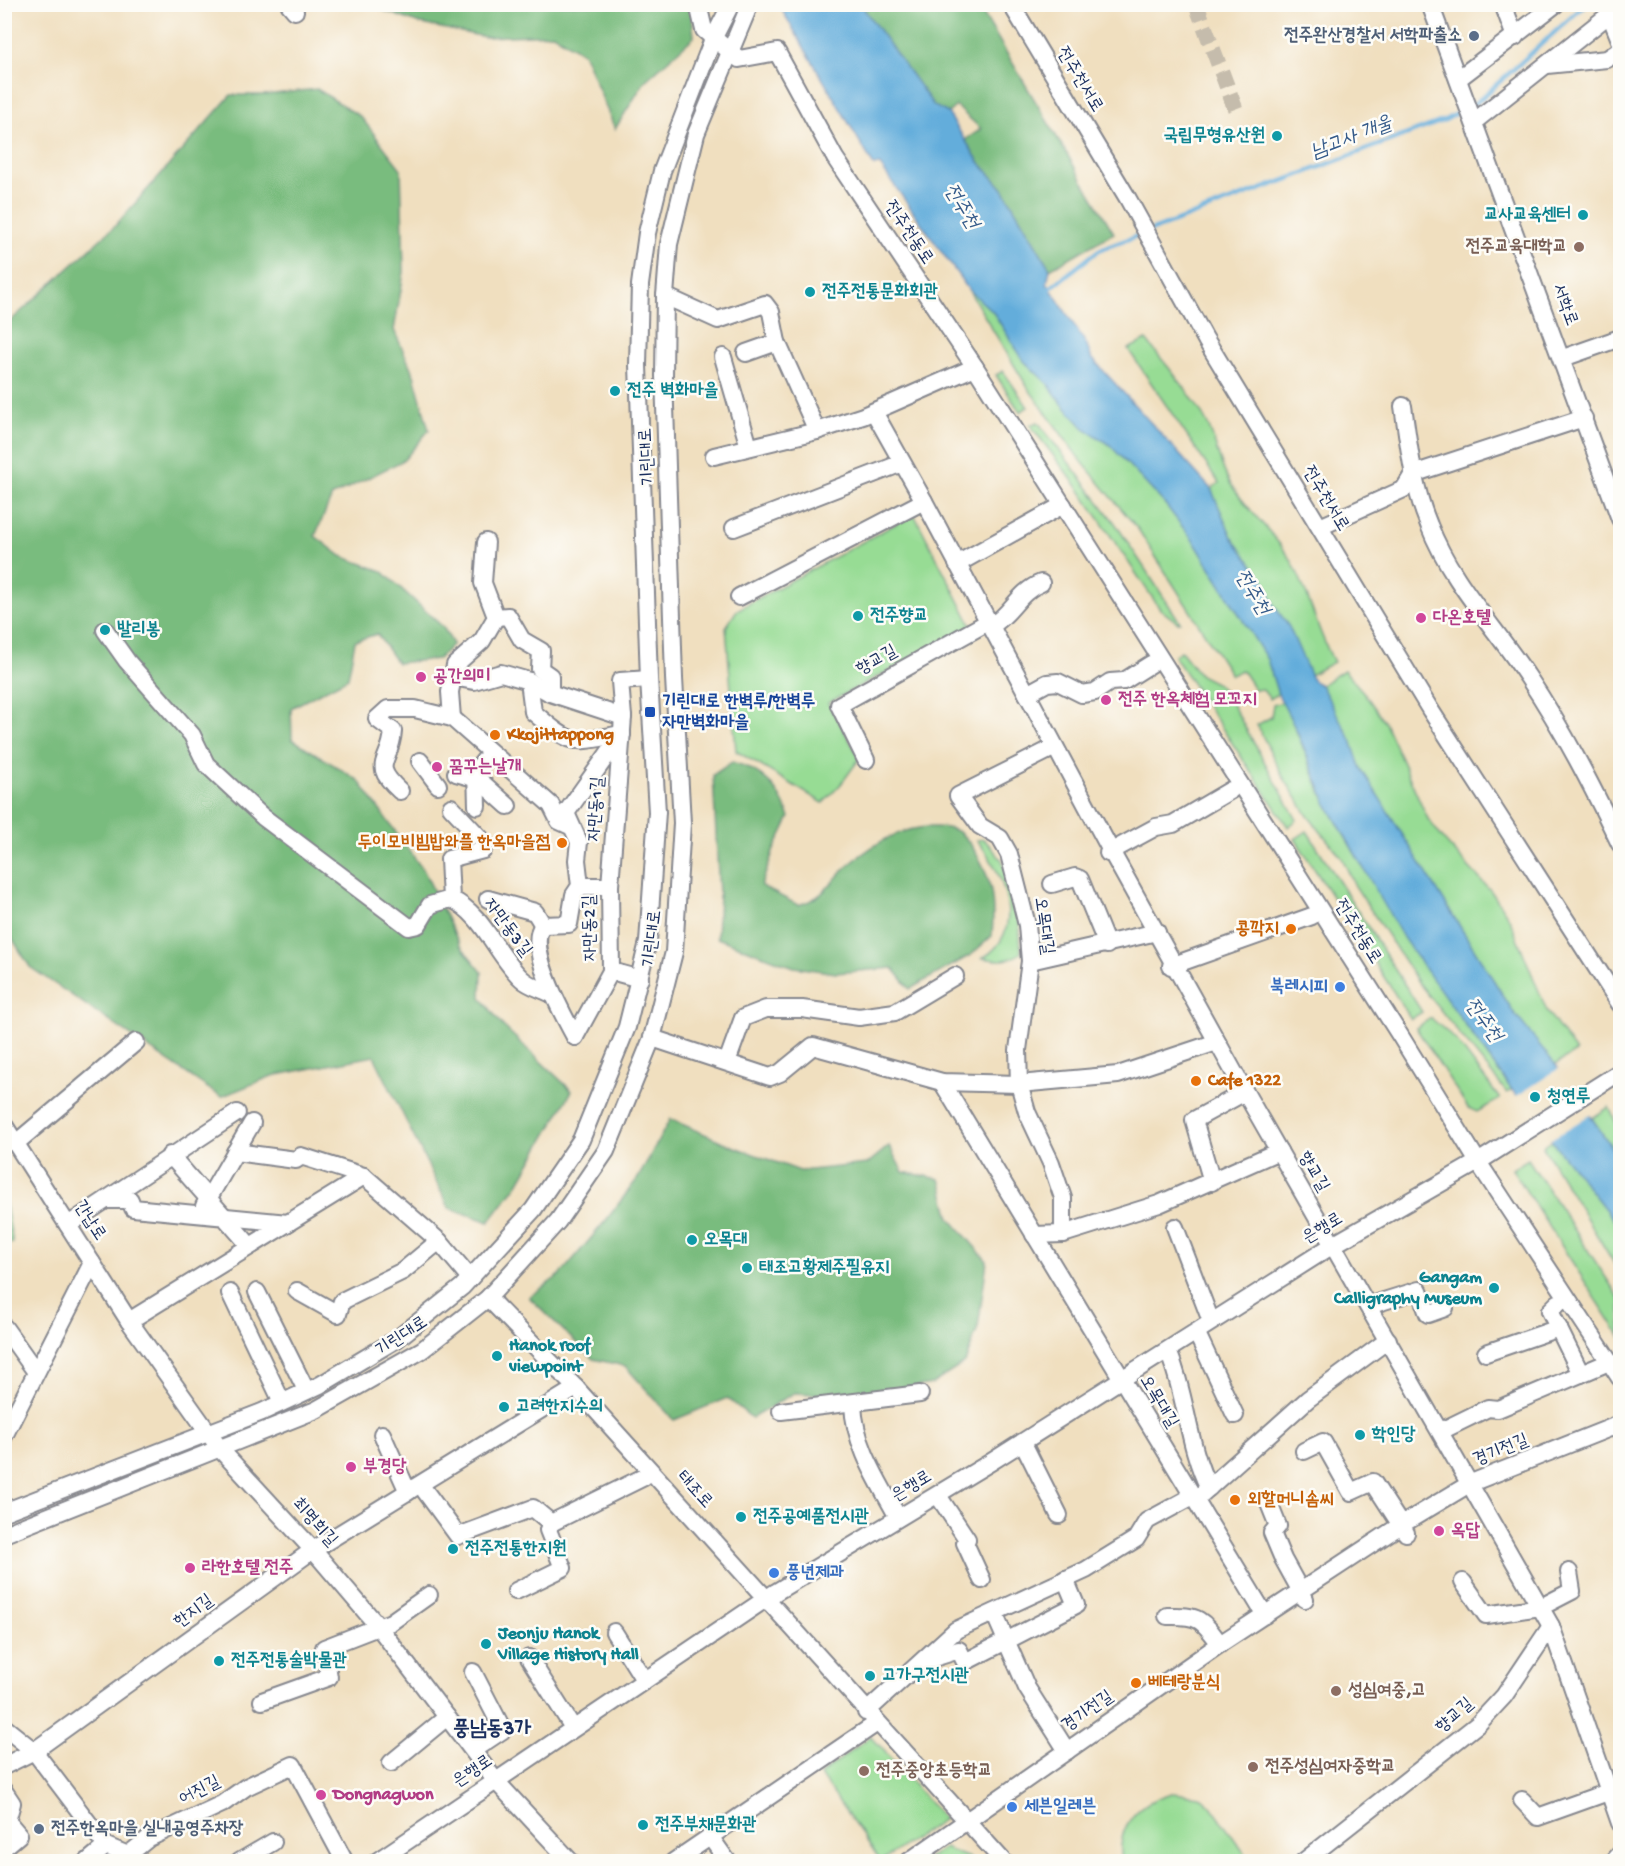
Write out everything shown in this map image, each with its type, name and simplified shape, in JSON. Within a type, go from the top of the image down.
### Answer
[{"type":"street","points":[[699,4],[704,30],[730,51]]},
{"type":"street","name":"기린대로","points":[[4,1512],[282,1402],[397,1339],[470,1278],[533,1210],[581,1140],[627,1027],[640,979],[648,942],[657,812],[649,680],[638,365],[640,285],[647,233],[662,171],[713,39],[731,4]]},
{"type":"street","name":"전주천서로","points":[[1011,4],[1127,197],[1206,340],[1431,711],[1620,1004]]},
{"type":"street","name":"서학로","points":[[1430,4],[1563,358],[1620,519]]},
{"type":"street","points":[[1503,4],[1515,37]]},
{"type":"street","points":[[1458,79],[1556,4]]},
{"type":"street","name":"기린대로","points":[[4,1534],[316,1410],[345,1396],[422,1350],[488,1298],[558,1221],[606,1151],[652,1038],[674,952],[682,823],[663,376],[669,244],[685,170],[696,134],[750,5]]},
{"type":"street","points":[[1473,118],[1548,65],[1612,8],[1620,40]]},
{"type":"street","points":[[1548,65],[1607,59],[1620,50]]},
{"type":"street","name":"전주천동로","points":[[730,51],[739,59],[777,51],[835,159],[975,367],[1478,1162],[1620,1378]]},
{"type":"street","points":[[665,296],[718,320],[765,304],[771,312],[777,342],[817,431]]},
{"type":"street","points":[[1563,358],[1620,338]]},
{"type":"street","points":[[747,353],[777,342]]},
{"type":"street","points":[[723,357],[749,447]]},
{"type":"street","points":[[714,456],[817,431],[874,412],[975,367]]},
{"type":"street","points":[[1403,406],[1413,474],[1434,536],[1471,600],[1527,675],[1574,750],[1620,844]]},
{"type":"street","name":"향교길","points":[[874,412],[1173,965],[1541,1607],[1551,1626],[1620,1823]]},
{"type":"street","points":[[1320,527],[1404,489],[1413,474],[1584,418]]},
{"type":"street","points":[[734,528],[902,463]]},
{"type":"street","points":[[740,597],[924,501]]},
{"type":"street","points":[[957,564],[1063,505]]},
{"type":"street","points":[[486,542],[483,583],[496,617]]},
{"type":"street","points":[[989,624],[1003,619],[1022,593],[1041,583]]},
{"type":"street","points":[[496,617],[508,616],[522,640],[541,651],[540,669],[550,676],[550,693]]},
{"type":"street","points":[[452,718],[450,692],[455,665],[482,641],[496,617]]},
{"type":"street","name":"향교길","points":[[866,760],[839,705],[989,624]]},
{"type":"street","points":[[105,630],[127,661],[192,735],[206,764],[263,817],[408,927],[418,925],[430,905],[451,899],[449,860],[483,850],[484,842],[451,807]]},
{"type":"street","points":[[1027,694],[1047,683],[1058,682],[1082,694],[1095,692],[1110,682],[1124,681],[1151,664]]},
{"type":"street","points":[[453,677],[474,681],[501,673],[530,681],[550,693],[623,717]]},
{"type":"street","name":"자만동1길","points":[[610,886],[623,717],[621,681],[649,680]]},
{"type":"street","points":[[530,681],[533,712],[563,738],[571,741],[622,734]]},
{"type":"street","name":"자만동2길","points":[[400,791],[385,778],[382,761],[392,745],[393,730],[377,719],[388,709],[415,709],[452,718],[551,806],[559,821],[570,826]]},
{"type":"street","name":"자만동2길","points":[[543,925],[569,924],[574,895],[580,886],[577,860],[579,842],[566,813],[622,734]]},
{"type":"street","name":"오목대길","points":[[1054,747],[958,796],[980,826],[1000,838],[1009,854],[1027,925],[1030,961],[1018,1050],[1019,1084],[1063,1198],[1063,1234]]},
{"type":"street","points":[[477,806],[475,779],[477,771],[490,753]]},
{"type":"street","points":[[420,760],[438,784]]},
{"type":"street","points":[[456,773],[475,779],[508,806]]},
{"type":"street","points":[[1110,852],[1156,827],[1173,825],[1230,790]]},
{"type":"street","points":[[1052,884],[1075,877],[1080,879],[1107,945]]},
{"type":"street","name":"자만동2길","points":[[580,886],[610,886],[611,971],[640,979]]},
{"type":"street","name":"자만동3길","points":[[451,899],[467,906],[506,962],[523,980],[552,994]]},
{"type":"street","points":[[488,899],[535,912],[543,925]]},
{"type":"street","points":[[1173,965],[1312,916]]},
{"type":"street","name":"자만동3길","points":[[543,925],[538,932],[537,942],[552,994],[575,1037],[611,971]]},
{"type":"street","points":[[1030,961],[1157,932]]},
{"type":"street","points":[[727,1062],[743,1018],[766,1009],[802,1009],[859,1017],[895,1012],[955,976]]},
{"type":"street","points":[[652,1038],[770,1077],[780,1073],[813,1046],[942,1082],[1019,1084],[1118,1075],[1217,1042]]},
{"type":"street","points":[[16,1143],[136,1042]]},
{"type":"street","name":"은행로","points":[[379,1861],[495,1780],[767,1599],[1333,1245],[1478,1162],[1620,1072]]},
{"type":"street","name":"오목대길","points":[[942,1082],[1265,1616]]},
{"type":"street","points":[[1212,1182],[1194,1120],[1245,1092]]},
{"type":"street","points":[[68,1225],[170,1155],[237,1113]]},
{"type":"street","points":[[198,1214],[252,1123]]},
{"type":"street","name":"간납로","points":[[4,1125],[129,1320],[220,1449]]},
{"type":"street","name":"향교길","points":[[1063,1234],[1159,1204],[1279,1150]]},
{"type":"street","points":[[235,1152],[296,1160],[301,1156],[364,1176],[439,1241],[470,1278]]},
{"type":"street","points":[[170,1155],[250,1246]]},
{"type":"street","points":[[129,1320],[364,1176]]},
{"type":"street","name":"간납로","points":[[106,1200],[130,1200],[133,1208],[288,1222]]},
{"type":"street","points":[[1175,1227],[1209,1316]]},
{"type":"street","points":[[1034,1235],[1063,1234]]},
{"type":"street","points":[[297,1291],[338,1314],[342,1301],[403,1271],[439,1241]]},
{"type":"street","points":[[4,1436],[92,1263]]},
{"type":"street","points":[[1368,1306],[1419,1290],[1428,1314],[1445,1308]]},
{"type":"street","points":[[257,1292],[306,1390]]},
{"type":"street","points":[[230,1293],[282,1402]]},
{"type":"street","name":"태조로","points":[[488,1298],[576,1388],[1004,1862]]},
{"type":"street","points":[[1558,1303],[1550,1311],[1581,1374]]},
{"type":"street","points":[[4,1327],[36,1372]]},
{"type":"street","points":[[1486,1353],[1558,1328]]},
{"type":"street","points":[[1199,1338],[1235,1415]]},
{"type":"street","points":[[673,1862],[711,1838],[872,1718],[917,1663],[956,1630],[1065,1580],[1136,1539],[1148,1521],[1209,1488],[1308,1399],[1388,1340]]},
{"type":"street","points":[[1170,1356],[1181,1384],[1202,1474],[1209,1488]]},
{"type":"street","points":[[1441,1431],[1488,1408],[1498,1409],[1602,1365]]},
{"type":"street","name":"한지길","points":[[4,1766],[34,1751],[313,1550],[416,1491],[576,1388]]},
{"type":"street","points":[[781,1411],[920,1394]]},
{"type":"street","name":"은행로","points":[[853,1404],[854,1426],[858,1439],[894,1510]]},
{"type":"street","name":"경기전길","points":[[908,1862],[1220,1644],[1303,1595],[1471,1483],[1620,1424]]},
{"type":"street","points":[[382,1434],[416,1491],[458,1536],[533,1508],[551,1523]]},
{"type":"street","points":[[1304,1451],[1323,1442],[1351,1492],[1374,1482],[1404,1529]]},
{"type":"street","points":[[1024,1447],[1059,1515]]},
{"type":"street","name":"최명희길","points":[[220,1449],[313,1550],[377,1625],[495,1780],[571,1862]]},
{"type":"street","points":[[516,1591],[563,1568],[548,1530],[551,1523],[644,1477]]},
{"type":"street","name":"은행로","points":[[941,1500],[967,1539],[966,1543],[982,1580]]},
{"type":"street","points":[[1268,1501],[1278,1526],[1272,1533],[1303,1595]]},
{"type":"street","points":[[1463,1582],[1486,1615],[1541,1607],[1572,1591],[1569,1572]]},
{"type":"street","points":[[917,1663],[959,1650],[965,1662],[1076,1605],[1065,1580]]},
{"type":"street","points":[[262,1701],[284,1689],[329,1677],[324,1647],[377,1625],[391,1622],[429,1595]]},
{"type":"street","name":"경기전길","points":[[993,1613],[1027,1688],[1067,1751]]},
{"type":"street","points":[[1167,1616],[1191,1615],[1204,1622],[1220,1644]]},
{"type":"street","name":"향교길","points":[[1303,1862],[1478,1724],[1504,1696],[1551,1626]]},
{"type":"street","points":[[614,1632],[641,1675]]},
{"type":"street","points":[[529,1658],[570,1723]]},
{"type":"street","points":[[473,1672],[503,1730],[473,1750]]},
{"type":"street","points":[[391,1763],[447,1717]]},
{"type":"street","name":"어진길","points":[[4,1727],[34,1751],[106,1846],[130,1858],[149,1838],[222,1804],[246,1787],[293,1765],[345,1862]]},
{"type":"street","points":[[4,1791],[12,1803],[8,1821],[19,1835],[6,1846]]},
{"type":"street","points":[[1522,1800],[1538,1817],[1608,1792]]},
{"type":"street","points":[[711,1838],[728,1862]]},
{"type":"street","points":[[239,1862],[273,1842]]},
{"type":"street","points":[[87,1862],[106,1846]]},
{"type":"street","points":[[1613,1862],[1620,1854]]},
{"type":"green space","points":[[369,5],[691,5],[694,37],[645,81],[615,129],[584,54],[553,34],[485,37],[417,23]]},
{"type":"green space","points":[[861,5],[978,5],[1114,233],[1050,269],[1003,189],[979,162],[965,140],[981,129],[956,106],[948,113],[934,106]]},
{"type":"green space","points":[[317,89],[361,117],[401,169],[404,272],[394,330],[414,375],[429,430],[404,460],[332,496],[315,536],[341,556],[382,571],[443,627],[453,644],[438,659],[397,663],[377,634],[355,641],[348,678],[291,708],[292,739],[358,780],[424,871],[460,945],[482,972],[481,997],[502,1025],[572,1091],[518,1184],[489,1222],[449,1208],[374,1056],[272,1076],[221,1097],[30,967],[5,927],[5,326],[115,226],[231,95],[265,95]]},
{"type":"green space","points":[[968,289],[993,312],[1024,361],[1048,384],[1064,406],[1084,428],[1110,445],[1165,504],[1195,543],[1267,659],[1278,694],[1270,699],[1262,689],[1255,690],[1242,670],[1231,675],[1138,529],[1078,457],[1028,388]]},
{"type":"green space","points":[[1146,340],[1200,410],[1209,428],[1225,474],[1236,492],[1277,540],[1297,572],[1334,662],[1310,675],[1289,627],[1274,605],[1265,582],[1232,537],[1211,489],[1219,483],[1128,349]]},
{"type":"green space","points":[[1003,371],[1028,407],[1020,412],[996,375]]},
{"type":"green space","points":[[1038,422],[1115,523],[1180,622],[1160,609],[1079,489],[1030,425]]},
{"type":"green space","points":[[914,514],[972,626],[828,703],[860,758],[841,784],[823,803],[736,751],[726,627],[737,610]]},
{"type":"green space","points":[[1181,651],[1200,675],[1218,684],[1227,695],[1297,820],[1288,827],[1174,656]]},
{"type":"green space","points":[[1344,670],[1365,694],[1385,723],[1428,819],[1491,891],[1509,918],[1547,1011],[1576,1052],[1555,1065],[1514,1013],[1360,767],[1351,740],[1321,685]]},
{"type":"green space","points":[[1282,702],[1323,797],[1351,847],[1416,953],[1512,1090],[1507,1093],[1418,982],[1355,886],[1342,858],[1308,816],[1282,775],[1257,725],[1271,717],[1273,705]]},
{"type":"green space","points":[[732,762],[761,775],[775,789],[790,817],[773,852],[761,886],[798,905],[808,902],[822,893],[850,864],[888,838],[921,828],[950,828],[959,832],[967,840],[984,867],[992,899],[992,936],[971,955],[910,989],[893,968],[836,973],[794,967],[717,938],[719,895],[713,775]]},
{"type":"green space","points":[[1307,831],[1422,1012],[1411,1019],[1295,839]]},
{"type":"green space","points":[[984,839],[1002,860],[1019,915],[1021,953],[1007,959],[983,958],[997,946],[1005,932],[1008,917],[1007,901],[1002,884],[987,853],[977,840]]},
{"type":"green space","points":[[1431,1018],[1455,1039],[1500,1099],[1477,1112],[1468,1108],[1416,1028]]},
{"type":"green space","points":[[1609,1107],[1620,1132],[1620,1160],[1592,1118]]},
{"type":"green space","points":[[670,1119],[737,1148],[800,1171],[867,1164],[889,1146],[903,1172],[940,1179],[950,1218],[987,1261],[978,1327],[965,1363],[932,1384],[861,1396],[794,1393],[752,1418],[727,1398],[674,1420],[625,1366],[593,1359],[529,1297],[560,1275],[607,1219],[638,1178]]},
{"type":"green space","points":[[1552,1141],[1620,1228],[1620,1273],[1543,1147]]},
{"type":"green space","points":[[1528,1159],[1620,1299],[1620,1336],[1512,1169]]},
{"type":"green space","points":[[4,1195],[13,1243],[5,1244],[4,1244]]},
{"type":"green space","points":[[871,1736],[944,1819],[881,1861],[820,1775]]},
{"type":"green space","points":[[1172,1793],[1200,1796],[1211,1806],[1250,1861],[1122,1861],[1122,1837],[1132,1817],[1149,1802]]},
{"type":"green space","points":[[944,1848],[969,1858],[972,1861],[925,1861]]},
{"type":"water","name":"전주천","points":[[779,5],[861,5],[934,106],[948,113],[979,162],[1003,189],[1050,269],[1047,283],[1087,345],[1091,357],[1211,489],[1232,537],[1265,582],[1274,605],[1289,627],[1313,681],[1321,685],[1351,740],[1360,767],[1514,1013],[1558,1068],[1620,1160],[1620,1228],[1512,1090],[1404,939],[1327,804],[1296,729],[1278,694],[1267,659],[1195,543],[1165,504],[1110,445],[1084,428],[1064,406],[1048,384],[1024,361],[993,312],[968,289],[880,165],[874,166]]},
{"type":"pier","points":[[1561,1067],[1593,1113],[1548,1141],[1514,1098]]},
{"type":"waterway","name":"남고사 개울","points":[[1150,231],[1445,120],[1477,102],[1586,4]]},
{"type":"waterway","points":[[1045,292],[1099,250],[1142,234]]},
{"type":"tunnel","points":[[1196,4],[1238,116]]},
{"type":"place","name":"전주완산경찰서 서학파출소","points":[[1474,36]]},
{"type":"place","name":"국립무형유산원","points":[[1277,136]]},
{"type":"place","name":"교사교육센터","points":[[1583,215]]},
{"type":"place","name":"전주교육대학교","points":[[1579,247]]},
{"type":"place","name":"전주전통문화회관","points":[[810,292]]},
{"type":"place","name":"전주 벽화마을","points":[[615,391]]},
{"type":"place","name":"전주향교","points":[[858,616]]},
{"type":"place","name":"다온호텔","points":[[1421,618]]},
{"type":"place","name":"발리봉","points":[[105,630]]},
{"type":"place","name":"공간의미","points":[[421,677]]},
{"type":"place","name":"전주 한옥체험 모꼬지","points":[[1106,700]]},
{"type":"place","name":"기린대로 한벽루/한벽루 자만벽화마을","points":[[650,712]]},
{"type":"place","name":"Kkojittappong","points":[[495,735]]},
{"type":"place","name":"꿈꾸는날개","points":[[437,767]]},
{"type":"place","name":"두이모비빔밥와플 한옥마을점","points":[[562,843]]},
{"type":"place","name":"콩깍지","points":[[1291,929]]},
{"type":"place","name":"북레시피","points":[[1340,987]]},
{"type":"place","name":"Cafe 1322","points":[[1196,1081]]},
{"type":"place","name":"청연루","points":[[1535,1097]]},
{"type":"place","name":"오목대","points":[[692,1240]]},
{"type":"place","name":"태조고황제주필유지","points":[[747,1268]]},
{"type":"place","name":"Gangam Calligraphy Museum","points":[[1494,1288]]},
{"type":"place","name":"Hanok roof viewpoint","points":[[497,1356]]},
{"type":"place","name":"고려한지수의","points":[[504,1407]]},
{"type":"place","name":"학인당","points":[[1360,1435]]},
{"type":"place","name":"부경당","points":[[351,1467]]},
{"type":"place","name":"외할머니솜씨","points":[[1235,1500]]},
{"type":"place","name":"전주공예품전시관","points":[[741,1517]]},
{"type":"place","name":"옥답","points":[[1439,1531]]},
{"type":"place","name":"전주전통한지원","points":[[453,1549]]},
{"type":"place","name":"라한호텔 전주","points":[[190,1568]]},
{"type":"place","name":"풍년제과","points":[[774,1573]]},
{"type":"place","name":"Jeonju Hanok Village History Hall","points":[[486,1644]]},
{"type":"place","name":"전주전통술박물관","points":[[219,1661]]},
{"type":"place","name":"고가구전시관","points":[[870,1676]]},
{"type":"place","name":"베테랑분식","points":[[1136,1683]]},
{"type":"place","name":"성심여중,고","points":[[1336,1691]]},
{"type":"place","name":"전주성심여자중학교","points":[[1253,1767]]},
{"type":"place","name":"전주중앙초등학교","points":[[864,1771]]},
{"type":"place","name":"Dongnagwon","points":[[321,1795]]},
{"type":"place","name":"세븐일레븐","points":[[1012,1807]]},
{"type":"place","name":"전주부채문화관","points":[[643,1825]]},
{"type":"place","name":"전주한옥마을 실내공영주차장","points":[[39,1829]]},
{"type":"district","name":"풍남동3가","points":[[492,1730]]}]
